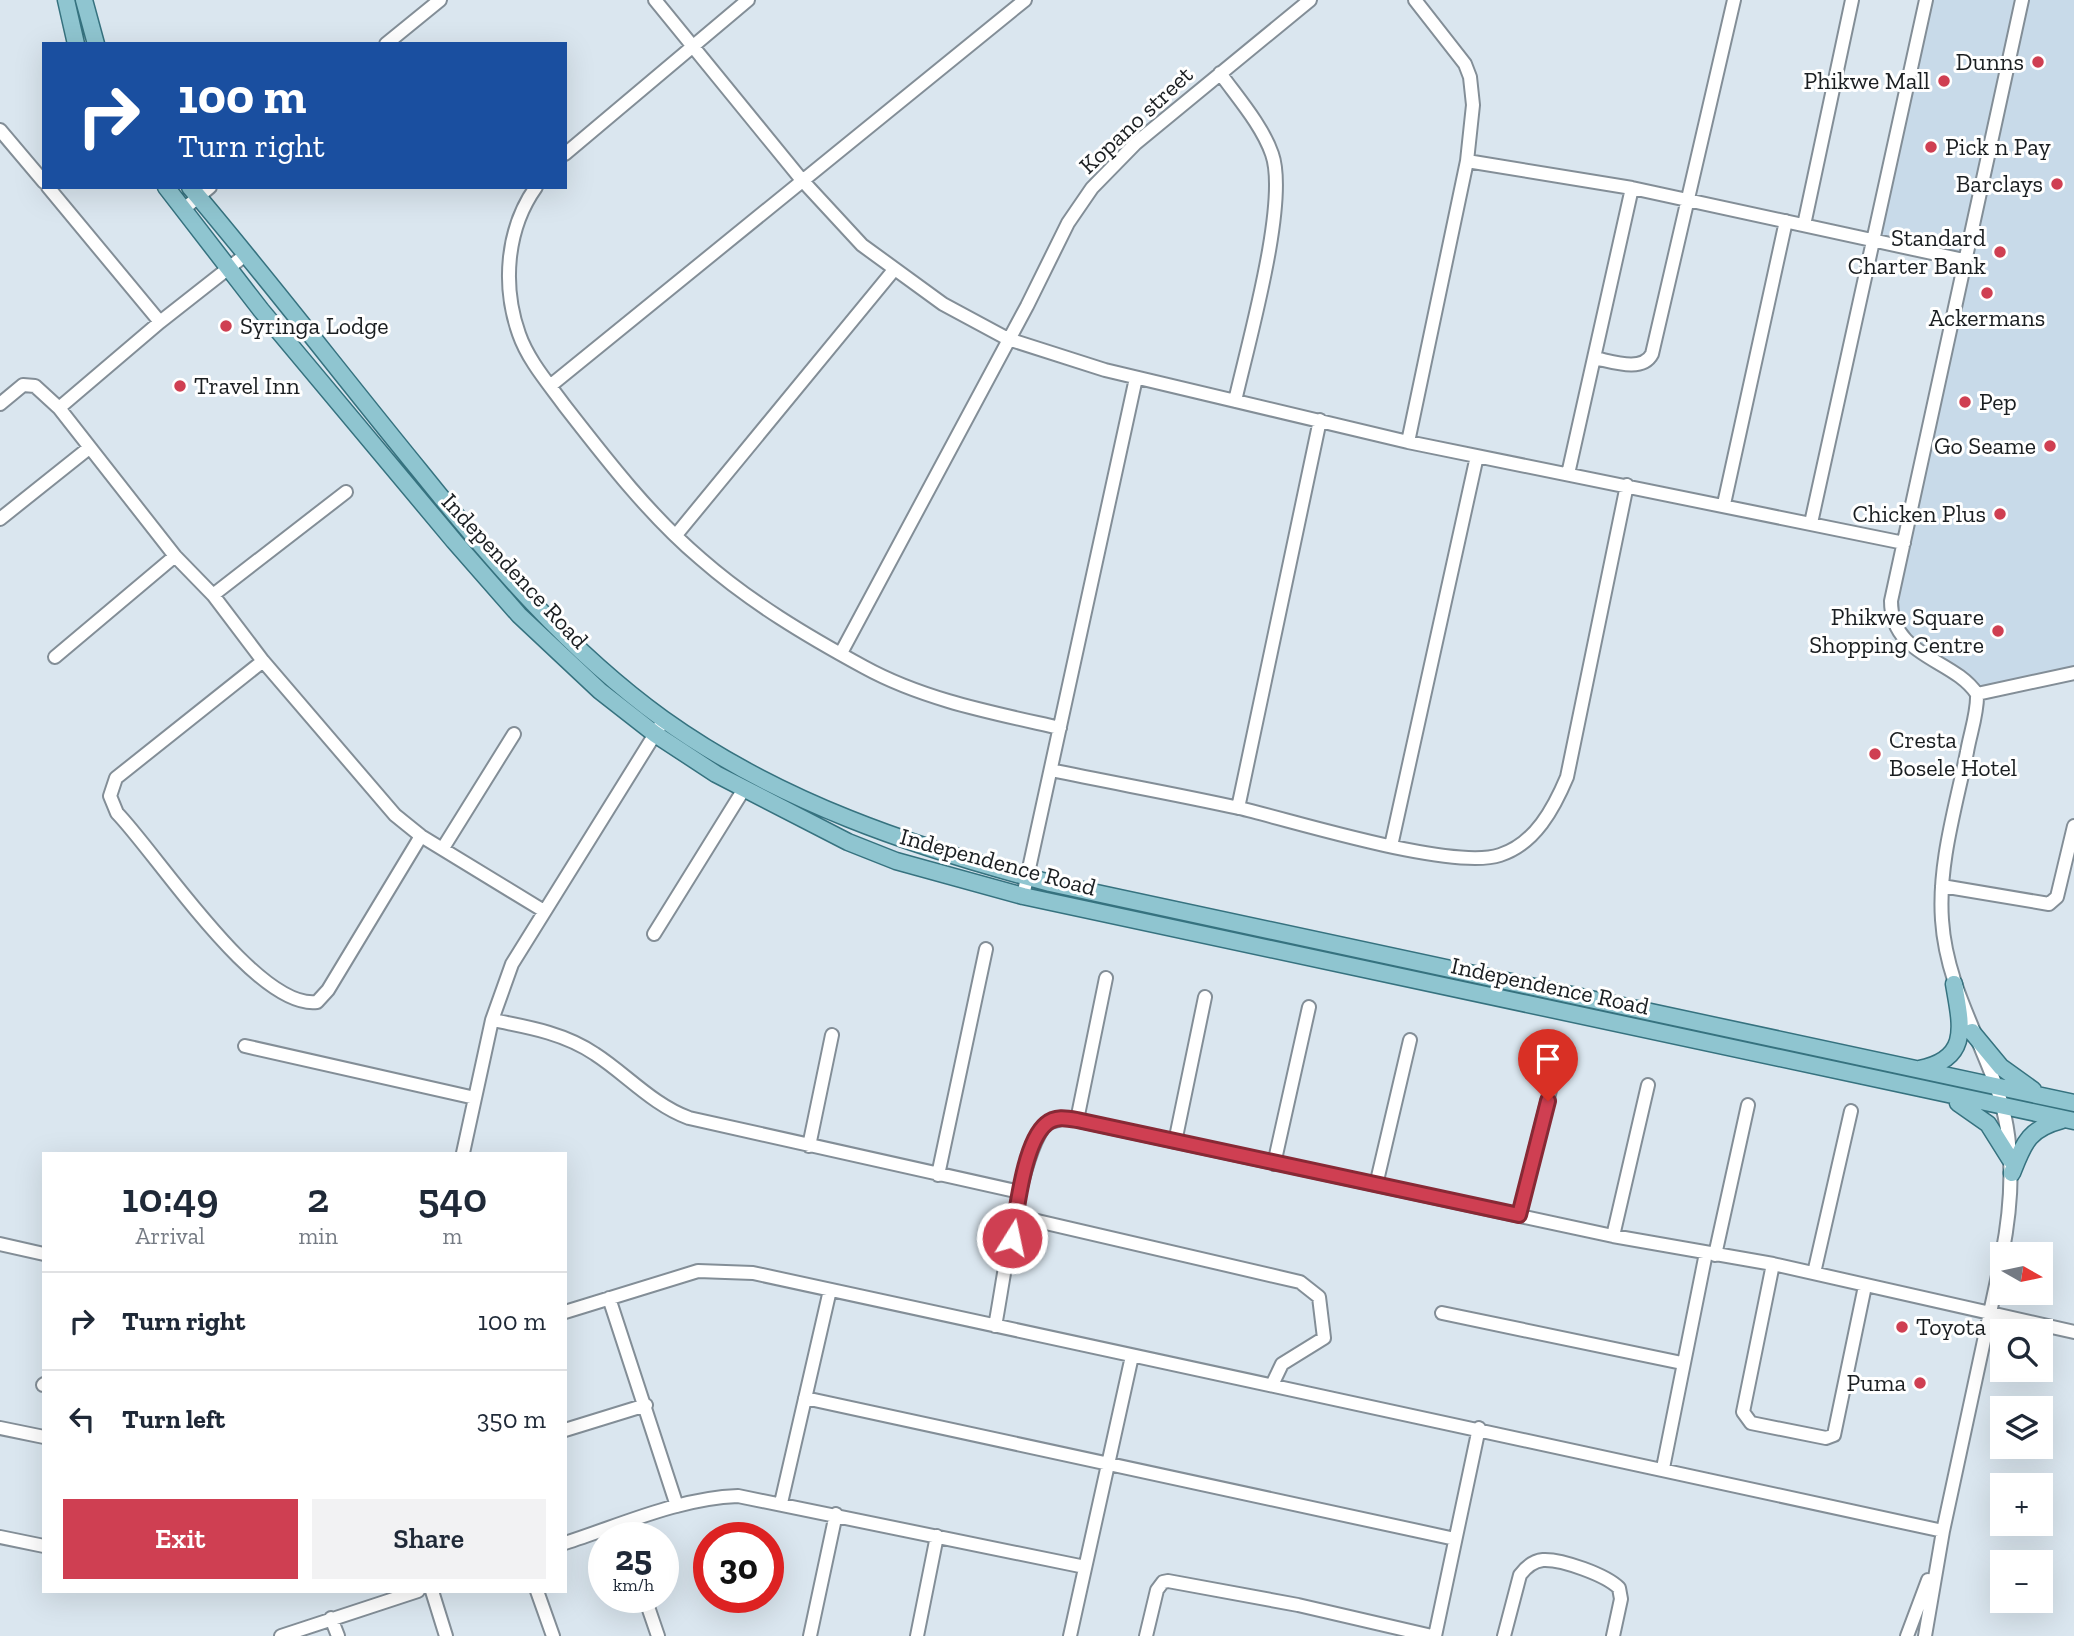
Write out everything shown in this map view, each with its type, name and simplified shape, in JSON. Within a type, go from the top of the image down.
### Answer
[{"type":"main road","points":[[66,0],[76,42]]},
{"type":"main road","points":[[84,0],[95,42]]},
{"type":"main road","name":"Independence Road","points":[[168,189],[279,331],[519,615],[591,683],[655,734],[744,789],[848,842],[896,861],[1023,896],[2069,1120]]},
{"type":"main road","name":"Independence Road","points":[[200,191],[244,256],[532,605],[614,681],[664,720],[735,764],[853,822],[902,841],[1027,877],[2074,1103]]},
{"type":"main road","points":[[1917,1070],[1944,1061],[1958,1045],[1960,1021],[1954,984]]},
{"type":"main road","points":[[1972,1032],[2001,1067],[2043,1097]]},
{"type":"main road","points":[[1944,1095],[1988,1124],[2011,1166],[2032,1134],[2044,1125],[2069,1120]]},
{"type":"street","points":[[388,42],[440,0]]},
{"type":"street","points":[[655,0],[801,179],[862,245],[894,271],[943,304],[1008,339],[1064,359],[1136,378],[1408,442],[1724,504],[1904,543]]},
{"type":"street","points":[[567,152],[748,0]]},
{"type":"street","points":[[550,386],[801,179],[1025,0]]},
{"type":"street","name":"Kopano street","points":[[841,653],[1068,223],[1092,188],[1136,143],[1310,0]]},
{"type":"street","points":[[1408,442],[1467,161],[1473,105],[1470,77],[1454,46],[1415,0]]},
{"type":"street","points":[[1594,358],[1638,365],[1651,358],[1734,0]]},
{"type":"street","points":[[1804,225],[1852,0]]},
{"type":"street","points":[[1811,523],[1926,0]]},
{"type":"street","points":[[1977,694],[1914,648],[1895,625],[1891,601],[2022,0]]},
{"type":"street","points":[[1220,73],[1272,153],[1277,194],[1235,401]]},
{"type":"street","points":[[0,130],[42,180]]},
{"type":"street","points":[[1467,161],[1632,188],[1964,260]]},
{"type":"street","points":[[1568,474],[1632,188]]},
{"type":"street","points":[[50,189],[160,322]]},
{"type":"street","points":[[535,189],[522,212],[510,254],[510,296],[526,350],[594,443],[676,535],[702,560],[783,620],[865,668],[935,697],[1060,728]]},
{"type":"street","points":[[185,208],[200,191]]},
{"type":"street","points":[[1724,504],[1786,221]]},
{"type":"street","points":[[59,408],[160,322],[244,256]]},
{"type":"street","points":[[676,535],[894,271]]},
{"type":"street","points":[[1023,896],[1136,378]]},
{"type":"street","points":[[0,404],[17,387],[28,384],[42,391],[59,408],[175,556],[213,596],[369,788],[395,815],[421,836],[544,911]]},
{"type":"street","points":[[1238,808],[1320,420]]},
{"type":"street","points":[[0,519],[89,448]]},
{"type":"street","points":[[1391,846],[1477,456]]},
{"type":"street","points":[[1051,770],[1238,808],[1435,855],[1477,859],[1494,857],[1514,849],[1534,833],[1553,807],[1567,777],[1627,485]]},
{"type":"street","points":[[213,596],[346,492]]},
{"type":"street","points":[[55,657],[175,556]]},
{"type":"street","points":[[263,660],[116,778],[110,796],[117,813],[234,954],[265,981],[298,1001],[317,1002],[328,990],[421,836]]},
{"type":"street","points":[[1977,694],[2074,673]]},
{"type":"street","points":[[1977,694],[1942,886],[1945,949],[1954,984],[1997,1088],[2001,1107],[2011,1166],[2003,1242]]},
{"type":"street","points":[[463,1152],[492,1020],[512,964],[664,720]]},
{"type":"street","points":[[443,848],[514,734]]},
{"type":"street","points":[[654,934],[744,789]]},
{"type":"street","points":[[1942,886],[2049,904],[2057,897],[2074,826]]},
{"type":"street","points":[[938,1175],[986,949]]},
{"type":"street","points":[[1077,1120],[1106,978]]},
{"type":"street","points":[[1175,1142],[1205,997]]},
{"type":"street","points":[[1274,1164],[1309,1007]]},
{"type":"street","points":[[492,1020],[524,1026],[573,1041],[610,1064],[654,1099],[682,1115],[1020,1192]]},
{"type":"street","points":[[809,1146],[832,1035]]},
{"type":"street","points":[[1376,1185],[1410,1040]]},
{"type":"street","points":[[245,1046],[475,1098]]},
{"type":"street","points":[[1519,1215],[1553,1078]]},
{"type":"street","points":[[1613,1236],[1648,1085]]},
{"type":"street","points":[[1663,1468],[1682,1363],[1748,1105]]},
{"type":"street","points":[[1814,1273],[1851,1111]]},
{"type":"street","points":[[995,1326],[1020,1192],[1039,1132],[1055,1119],[1077,1120],[1613,1236],[1773,1264],[2074,1332]]},
{"type":"street","points":[[1016,1216],[1300,1282],[1319,1297],[1324,1338],[1282,1364],[1272,1385]]},
{"type":"street","points":[[0,1244],[42,1254]]},
{"type":"street","points":[[1773,1264],[1743,1412],[1751,1423],[1826,1438],[1833,1435],[1865,1286]]},
{"type":"street","points":[[567,1311],[685,1274],[710,1270],[753,1273],[1663,1468],[1942,1531]]},
{"type":"street","points":[[781,1503],[830,1290]]},
{"type":"street","points":[[609,1298],[677,1506]]},
{"type":"street","points":[[1925,1636],[1942,1531],[1993,1306]]},
{"type":"street","points":[[1442,1313],[1682,1363]]},
{"type":"street","points":[[1070,1636],[1132,1356]]},
{"type":"street","points":[[805,1398],[1455,1539]]},
{"type":"street","points":[[567,1429],[646,1405]]},
{"type":"street","points":[[0,1428],[42,1437]]},
{"type":"street","points":[[1146,1636],[1157,1590],[1163,1582],[1168,1581],[1298,1605],[1433,1636],[1479,1429]]},
{"type":"street","points":[[644,1522],[677,1506],[716,1497],[738,1496],[1085,1567]]},
{"type":"street","points":[[810,1636],[836,1514]]},
{"type":"street","points":[[917,1636],[937,1536]]},
{"type":"street","points":[[0,1537],[42,1546]]},
{"type":"street","points":[[567,1544],[588,1539]]},
{"type":"street","points":[[1907,1636],[1938,1557]]},
{"type":"street","points":[[1504,1636],[1520,1574],[1527,1566],[1543,1560],[1593,1572],[1619,1588],[1621,1599],[1613,1636]]},
{"type":"street","points":[[281,1636],[412,1593]]},
{"type":"street","points":[[433,1593],[446,1636]]},
{"type":"street","points":[[538,1593],[553,1636]]},
{"type":"street","points":[[650,1613],[658,1636]]},
{"type":"street","points":[[331,1618],[338,1636]]},
{"type":"shaded area","points":[[1926,0],[2074,0],[2074,670],[1977,698],[1914,648],[1893,619],[1964,260],[1875,240]]},
{"type":"place","name":"Dunns","points":[[2038,62]]},
{"type":"place","name":"Phikwe Mall","points":[[1944,81]]},
{"type":"place","name":"Pick n Pay","points":[[1931,147]]},
{"type":"place","name":"Barclays","points":[[2057,184]]},
{"type":"place","name":"Standard Charter Bank","points":[[2000,252]]},
{"type":"place","name":"Ackermans","points":[[1987,293]]},
{"type":"place","name":"Syringa Lodge","points":[[226,326]]},
{"type":"place","name":"Travel Inn","points":[[180,386]]},
{"type":"place","name":"Pep","points":[[1965,402]]},
{"type":"place","name":"Go Seame","points":[[2050,446]]},
{"type":"place","name":"Chicken Plus","points":[[2000,514]]},
{"type":"place","name":"Phikwe Square Shopping Centre","points":[[1998,631]]},
{"type":"place","name":"Cresta Bosele Hotel","points":[[1875,754]]},
{"type":"place","name":"Toyota","points":[[1902,1327]]},
{"type":"place","name":"Puma","points":[[1920,1383]]},
{"type":"route","points":[[1012,1238],[1020,1192],[1034,1142],[1047,1123],[1055,1119],[1077,1120],[1519,1215],[1548,1101]]}]
